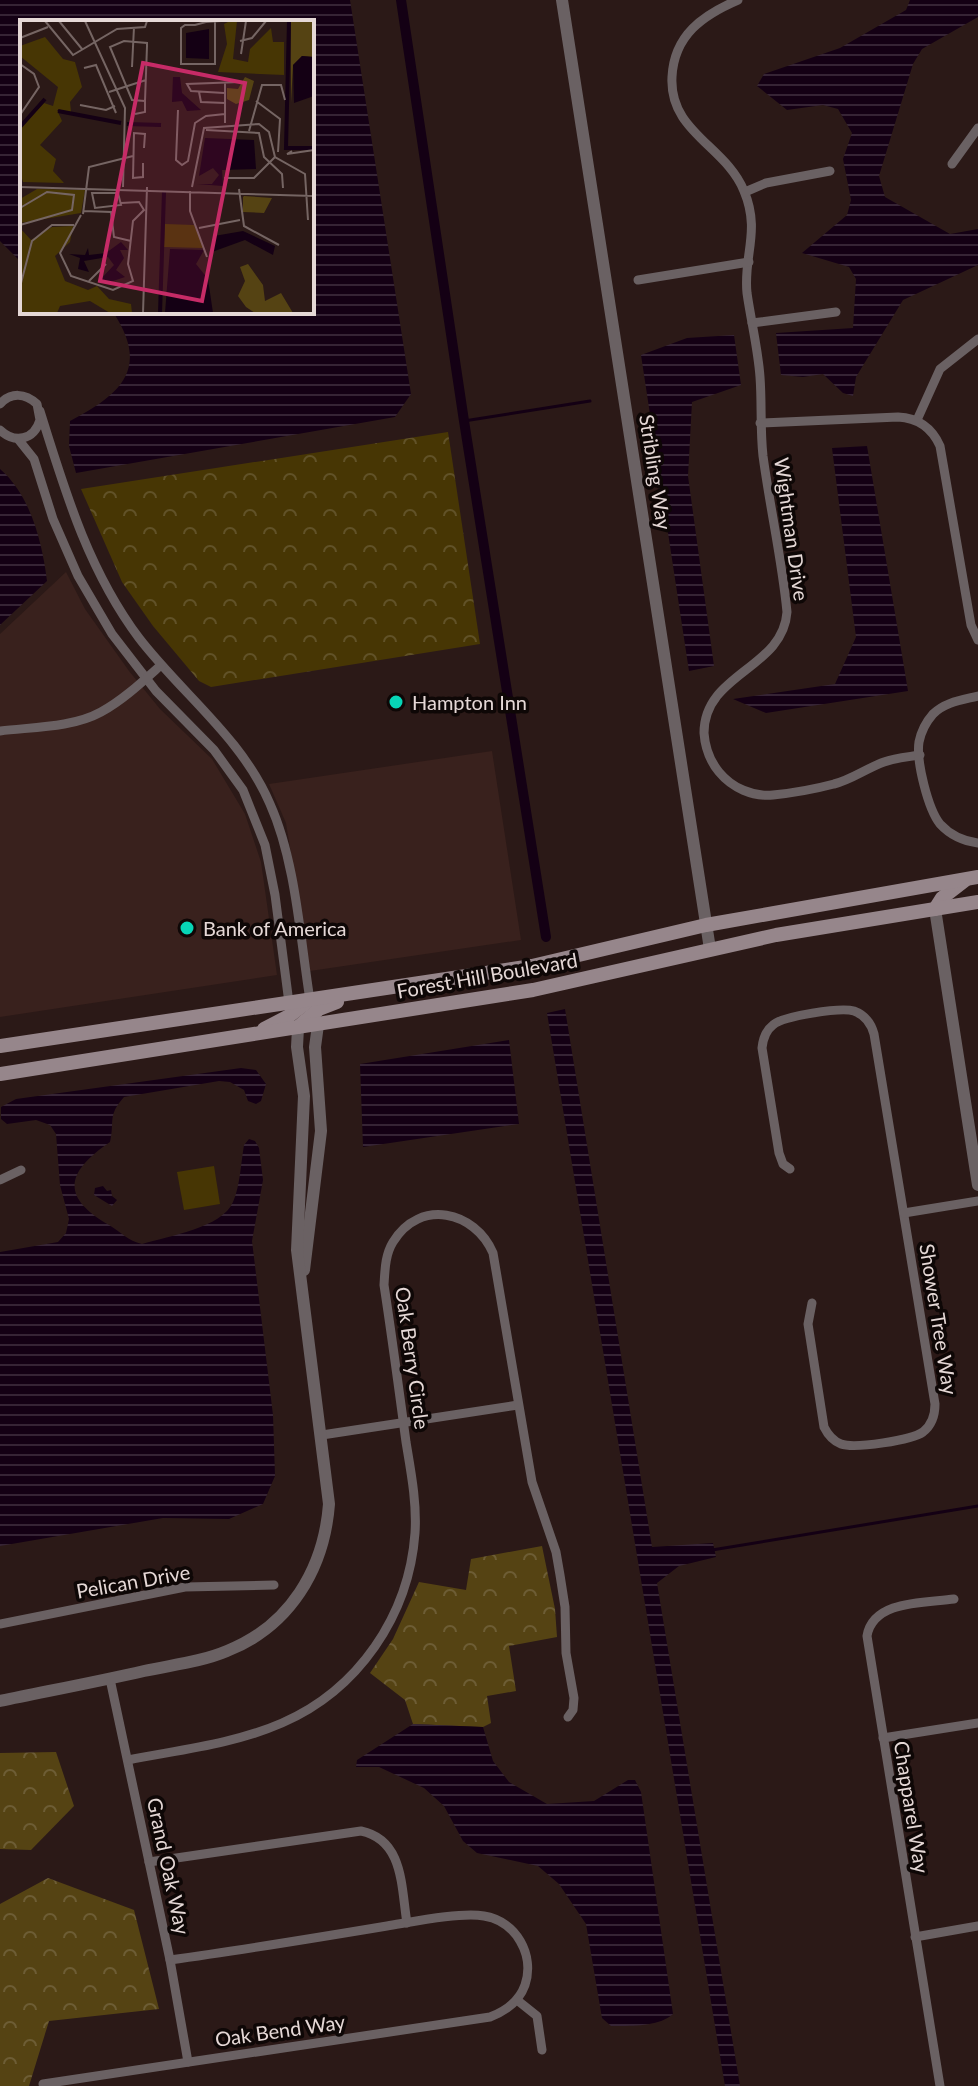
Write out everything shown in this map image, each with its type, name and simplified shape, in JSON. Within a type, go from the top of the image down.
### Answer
[{"type":"main road","name":"Forest Hill Boulevard","points":[[0,1046],[532,966],[706,925],[973,878]]},
{"type":"main road","points":[[935,909],[942,898],[973,878]]},
{"type":"main road","name":"Forest Hill Boulevard","points":[[0,1074],[533,990],[776,935],[978,902]]},
{"type":"main road","points":[[298,1028],[319,1009],[364,992]]},
{"type":"main road","points":[[253,1034],[289,1016],[310,1000]]},
{"type":"street","name":"Stribling Way","points":[[562,0],[710,949]]},
{"type":"street","points":[[738,0],[705,15],[691,28],[677,50],[672,82],[673,95],[682,119],[731,167],[745,192],[766,183],[830,171]]},
{"type":"street","points":[[952,164],[978,128]]},
{"type":"street","name":"Wightman Drive","points":[[745,192],[752,223],[746,284],[760,376],[760,423],[786,619],[773,648],[724,686],[711,704],[704,736],[709,757],[733,785],[767,795],[833,785],[882,762],[920,755]]},
{"type":"street","points":[[638,280],[749,262]]},
{"type":"street","points":[[752,323],[836,312]]},
{"type":"street","points":[[917,420],[940,369],[978,339]]},
{"type":"street","points":[[0,404],[10,396],[24,395],[37,404],[77,527],[93,562],[136,634],[237,746],[255,773],[282,835],[310,1000]]},
{"type":"street","points":[[0,430],[18,439],[33,434],[38,428],[40,411]]},
{"type":"street","points":[[760,423],[898,417],[917,420],[929,428],[940,446],[971,625],[978,640]]},
{"type":"street","points":[[18,439],[34,459],[53,519],[78,576],[112,634],[146,678],[208,743],[243,790],[265,845],[289,1003]]},
{"type":"street","points":[[0,731],[98,714],[125,697],[161,665]]},
{"type":"street","points":[[978,696],[947,704],[931,716],[921,733],[920,755],[927,797],[935,816],[954,836],[978,843]]},
{"type":"street","points":[[208,743],[222,731]]},
{"type":"street","points":[[935,909],[978,1185]]},
{"type":"street","name":"Shower Tree Way","points":[[790,1169],[783,1164],[779,1153],[762,1048],[765,1035],[774,1024],[787,1019],[845,1009],[858,1013],[869,1021],[874,1034],[904,1213],[935,1404],[934,1417],[927,1429],[915,1436],[857,1446],[843,1445],[831,1438],[824,1427],[808,1324],[812,1303]]},
{"type":"street","points":[[302,1281],[321,1131],[315,1047],[318,1025]]},
{"type":"street","points":[[0,1701],[110,1679],[229,1650],[261,1633],[288,1609],[309,1579],[326,1533],[329,1504],[297,1250],[304,1096],[297,1047],[298,1028]]},
{"type":"street","points":[[0,1180],[21,1170]]},
{"type":"street","points":[[904,1213],[978,1201]]},
{"type":"street","name":"Oak Berry Circle","points":[[128,1760],[240,1737],[282,1723],[339,1687],[383,1637],[398,1605],[411,1559],[416,1508],[384,1285],[386,1262],[394,1240],[402,1231],[411,1223],[430,1216],[464,1220],[489,1243],[493,1253],[532,1482],[556,1552],[565,1607],[566,1653],[574,1705],[568,1717]]},
{"type":"street","points":[[322,1435],[518,1405]]},
{"type":"street","name":"Pelican Drive","points":[[0,1624],[185,1587],[274,1585]]},
{"type":"street","name":"Chapparel Way","points":[[940,2086],[867,1642],[871,1623],[887,1610],[954,1599]]},
{"type":"street","name":"Grand Oak Way","points":[[110,1679],[170,1960],[188,2062]]},
{"type":"street","points":[[883,1738],[978,1723]]},
{"type":"street","points":[[149,1862],[361,1831],[371,1833],[387,1844],[396,1859],[407,1923]]},
{"type":"street","points":[[170,1960],[407,1923],[476,1915],[494,1919],[520,1940],[527,1960],[526,1982],[517,2000],[537,2016],[542,2050]]},
{"type":"street","points":[[915,1937],[978,1926]]},
{"type":"street","name":"Oak Bend Way","points":[[43,2084],[490,2017],[500,2014],[517,2000]]},
{"type":"shaded area","points":[[0,0],[350,0],[411,394],[395,417],[76,473],[69,446],[70,421],[116,389],[125,377],[129,364],[124,332],[114,314],[314,314],[314,20],[20,20],[20,261],[0,241]]},
{"type":"shaded area","points":[[910,0],[978,0],[978,17],[922,49],[913,64],[879,176],[885,197],[950,234],[978,229],[978,265],[903,300],[856,377],[853,396],[843,393],[823,374],[803,377],[781,375],[776,333],[853,328],[856,279],[849,267],[802,253],[847,215],[851,200],[843,159],[852,133],[838,109],[823,105],[787,110],[757,86],[764,74],[840,48],[906,10]]},
{"type":"shaded area","points":[[734,335],[741,385],[692,402],[688,476],[714,666],[689,671],[641,355],[687,338]]},
{"type":"shaded area","points":[[867,446],[908,691],[766,713],[733,699],[835,684],[856,637],[832,448]]},
{"type":"shaded area","points":[[0,469],[20,492],[33,520],[47,581],[0,625]]},
{"type":"shaded area","points":[[66,572],[85,609],[129,671],[160,709],[212,759],[245,814],[261,862],[277,975],[0,1017],[0,634]]},
{"type":"shaded area","points":[[492,751],[521,940],[310,971],[286,823],[269,784]]},
{"type":"shaded area","points":[[565,1009],[652,1547],[713,1543],[716,1557],[679,1566],[657,1583],[740,2086],[725,2086],[547,1013]]},
{"type":"shaded area","points":[[509,1040],[519,1124],[363,1147],[360,1064]]},
{"type":"shaded area","points":[[241,1068],[256,1070],[266,1084],[261,1101],[256,1104],[248,1101],[244,1090],[230,1082],[219,1081],[124,1097],[113,1114],[110,1142],[84,1164],[75,1184],[76,1194],[93,1215],[142,1244],[206,1225],[227,1211],[237,1189],[244,1145],[249,1139],[255,1141],[259,1148],[263,1180],[252,1241],[273,1415],[275,1476],[263,1504],[229,1519],[163,1518],[0,1546],[0,1252],[58,1242],[66,1233],[69,1219],[60,1185],[56,1134],[50,1125],[36,1120],[7,1124],[1,1119],[1,1107],[16,1099]]},
{"type":"shaded area","points":[[103,1186],[107,1191],[111,1190],[117,1200],[112,1206],[94,1195],[95,1188]]},
{"type":"shaded area","points":[[413,1724],[483,1727],[493,1761],[509,1782],[547,1804],[594,1801],[628,1780],[635,1780],[641,1792],[673,2014],[652,2024],[611,2026],[602,2018],[586,1924],[559,1884],[538,1866],[477,1853],[463,1841],[444,1806],[424,1788],[379,1767],[356,1767],[357,1760]]},
{"type":"green space","points":[[448,432],[480,644],[211,687],[199,681],[153,626],[122,582],[81,489]]},
{"type":"green space","points":[[214,1166],[220,1204],[184,1210],[177,1172]]},
{"type":"green space","points":[[542,1546],[555,1609],[557,1637],[509,1646],[516,1691],[487,1696],[491,1723],[483,1727],[413,1724],[405,1700],[370,1673],[393,1639],[419,1582],[466,1590],[471,1559]]},
{"type":"green space","points":[[56,1752],[74,1806],[31,1850],[0,1849],[0,1753]]},
{"type":"green space","points":[[48,1878],[134,1910],[159,2009],[49,2021],[29,2086],[0,2086],[0,1904]]},
{"type":"waterway","points":[[401,0],[546,937]]},
{"type":"waterway","points":[[464,421],[590,401]]},
{"type":"waterway","points":[[712,1550],[978,1506]]},
{"type":"place","name":"Hampton Inn","points":[[396,702]]},
{"type":"place","name":"Bank of America","points":[[187,928]]}]
